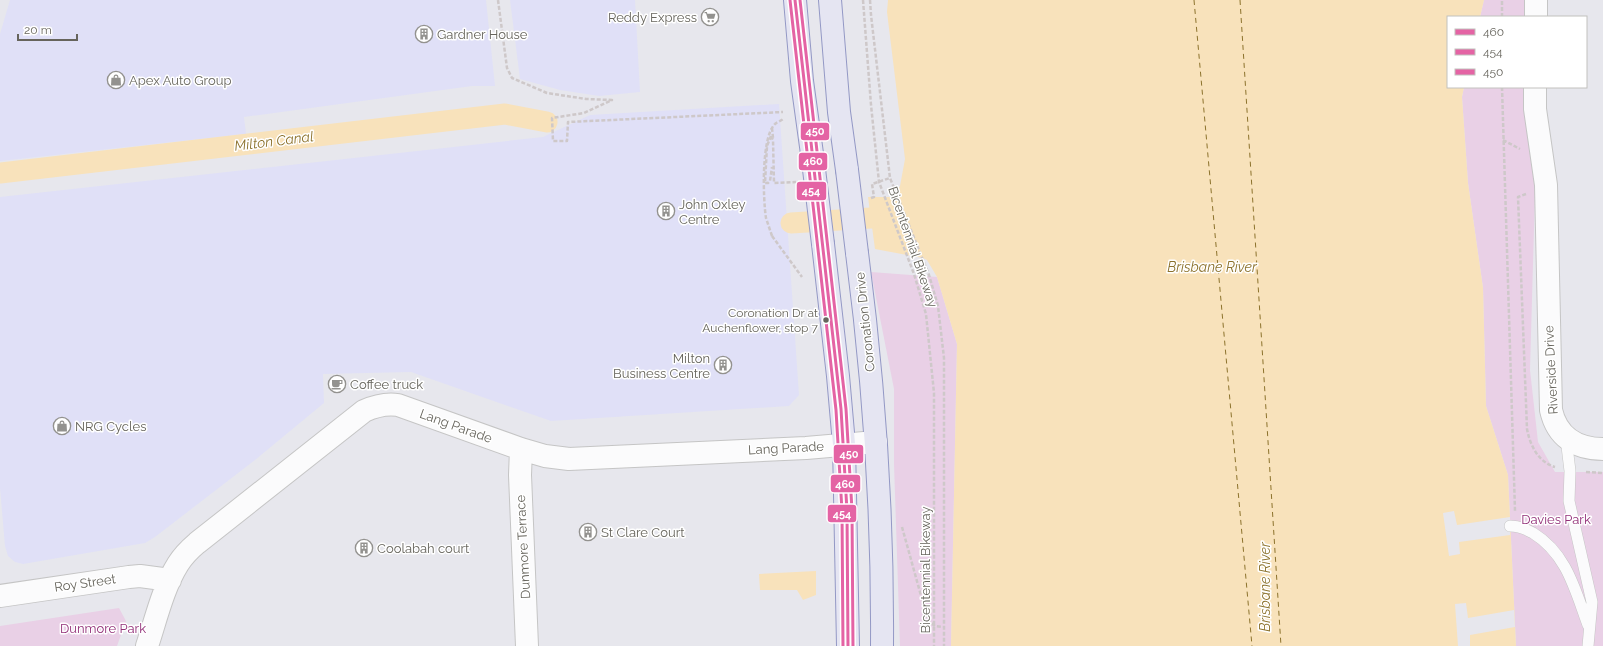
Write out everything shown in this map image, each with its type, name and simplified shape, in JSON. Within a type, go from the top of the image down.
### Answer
[{"type":"highway","points":[[795,0],[802,81],[823,244],[844,444],[848,646]]},
{"type":"highway","name":"Coronation Drive","points":[[830,0],[836,82],[870,364],[879,484],[882,646]]},
{"type":"street","points":[[1536,0],[1536,16]]},
{"type":"street","name":"Riverside Drive","points":[[1535,88],[1534,109],[1546,184],[1551,410],[1553,420],[1566,438]]},
{"type":"street","name":"Lang Parade","points":[[147,646],[170,580],[178,564],[197,543],[364,411],[373,407],[390,404],[398,405],[521,449],[545,456],[569,459],[806,448],[876,442]]},
{"type":"street","points":[[1566,438],[1581,447],[1603,449]]},
{"type":"street","name":"Dunmore Terrace","points":[[521,449],[520,475],[527,646]]},
{"type":"street","name":"Roy Street","points":[[0,596],[95,581],[140,576],[170,580]]},
{"type":"lane","name":"Riverside Drive","points":[[1566,438],[1570,471],[1569,502],[1592,602],[1588,646]]},
{"type":"lane","points":[[1513,526],[1527,529],[1552,546],[1570,576],[1590,629]]},
{"type":"path","points":[[498,0],[507,68],[512,78],[547,93],[586,99],[612,100],[584,113],[552,118],[553,142],[567,141],[568,122],[783,112]]},
{"type":"path","name":"Bicentennial Bikeway","points":[[862,0],[870,105],[879,182],[914,274],[926,314],[934,393],[934,646]]},
{"type":"path","points":[[870,0],[890,178],[929,275],[938,306],[944,358],[944,646]]},
{"type":"path","points":[[1502,0],[1502,16]]},
{"type":"path","points":[[1502,88],[1513,526]]},
{"type":"path","points":[[783,120],[775,124],[772,128],[766,146],[764,188],[766,218],[772,236],[802,277]]},
{"type":"path","points":[[772,128],[774,183],[778,183]]},
{"type":"path","points":[[773,140],[771,136],[769,137],[765,166],[765,183],[770,181],[774,151]]},
{"type":"path","points":[[874,197],[872,184],[890,178]]},
{"type":"path","points":[[901,523],[928,621],[935,626],[944,627]]},
{"type":"shaded area","points":[[10,0],[486,0],[495,86],[472,86],[244,117],[246,134],[0,161],[0,34]]},
{"type":"shaded area","points":[[510,0],[635,0],[640,92],[599,96],[560,90],[520,79]]},
{"type":"shaded area","points":[[779,104],[799,395],[789,406],[551,421],[411,372],[323,374],[324,403],[255,460],[155,537],[145,543],[23,564],[15,562],[8,556],[5,546],[0,488],[0,197],[543,137],[590,115]]},
{"type":"green space","points":[[1484,0],[1541,0],[1541,16],[1480,16]]},
{"type":"green space","name":"Davies Park","points":[[1464,88],[1538,88],[1530,370],[1538,442],[1555,472],[1603,472],[1603,646],[1516,646],[1508,475],[1486,406],[1483,288],[1468,183],[1462,97]]},
{"type":"green space","points":[[871,272],[937,277],[957,344],[951,646],[900,646],[894,464],[894,389]]},
{"type":"green space","name":"Dunmore Park","points":[[119,608],[126,621],[117,646],[0,646],[0,626]]},
{"type":"water","name":"Brisbane River","points":[[888,0],[1484,0],[1480,16],[1447,16],[1447,88],[1464,88],[1462,97],[1468,183],[1483,288],[1486,406],[1508,475],[1516,646],[951,646],[957,344],[937,277],[927,260],[875,249],[868,197],[893,197],[900,186],[905,159],[887,12]]},
{"type":"water","points":[[816,571],[816,595],[803,600],[797,590],[760,590],[759,574]]},
{"type":"pier","points":[[1454,511],[1457,525],[1510,517],[1510,535],[1459,542],[1460,554],[1449,556],[1443,513]]},
{"type":"pier","points":[[1466,603],[1468,618],[1514,610],[1515,627],[1470,635],[1470,646],[1458,646],[1455,604]]},
{"type":"waterway","name":"Milton Canal","points":[[0,173],[505,114],[547,122]]},
{"type":"waterway","name":"Milton Canal","points":[[791,223],[871,218]]},
{"type":"ferry route","points":[[1194,0],[1252,646]]},
{"type":"ferry route","points":[[1240,0],[1281,646]]},
{"type":"transit line","name":"454","points":[[790,0],[836,410],[842,511],[843,646]]},
{"type":"transit line","name":"460","points":[[795,0],[841,409],[847,511],[848,646]]},
{"type":"transit line","name":"450","points":[[800,0],[846,409],[852,510],[853,646]]},
{"type":"place","name":"Reddy Express","points":[[710,17]]},
{"type":"place","name":"Gardner House","points":[[424,34]]},
{"type":"place","name":"Apex Auto Group","points":[[116,80]]},
{"type":"place","name":"John Oxley Centre","points":[[666,211]]},
{"type":"place","name":"Coronation Dr at Auchenflower, stop 7","points":[[826,320]]},
{"type":"place","name":"Milton Business Centre","points":[[723,365]]},
{"type":"place","name":"Coffee truck","points":[[337,384]]},
{"type":"place","name":"NRG Cycles","points":[[62,426]]},
{"type":"place","name":"St Clare Court","points":[[588,532]]},
{"type":"place","name":"Coolabah court","points":[[364,548]]}]
